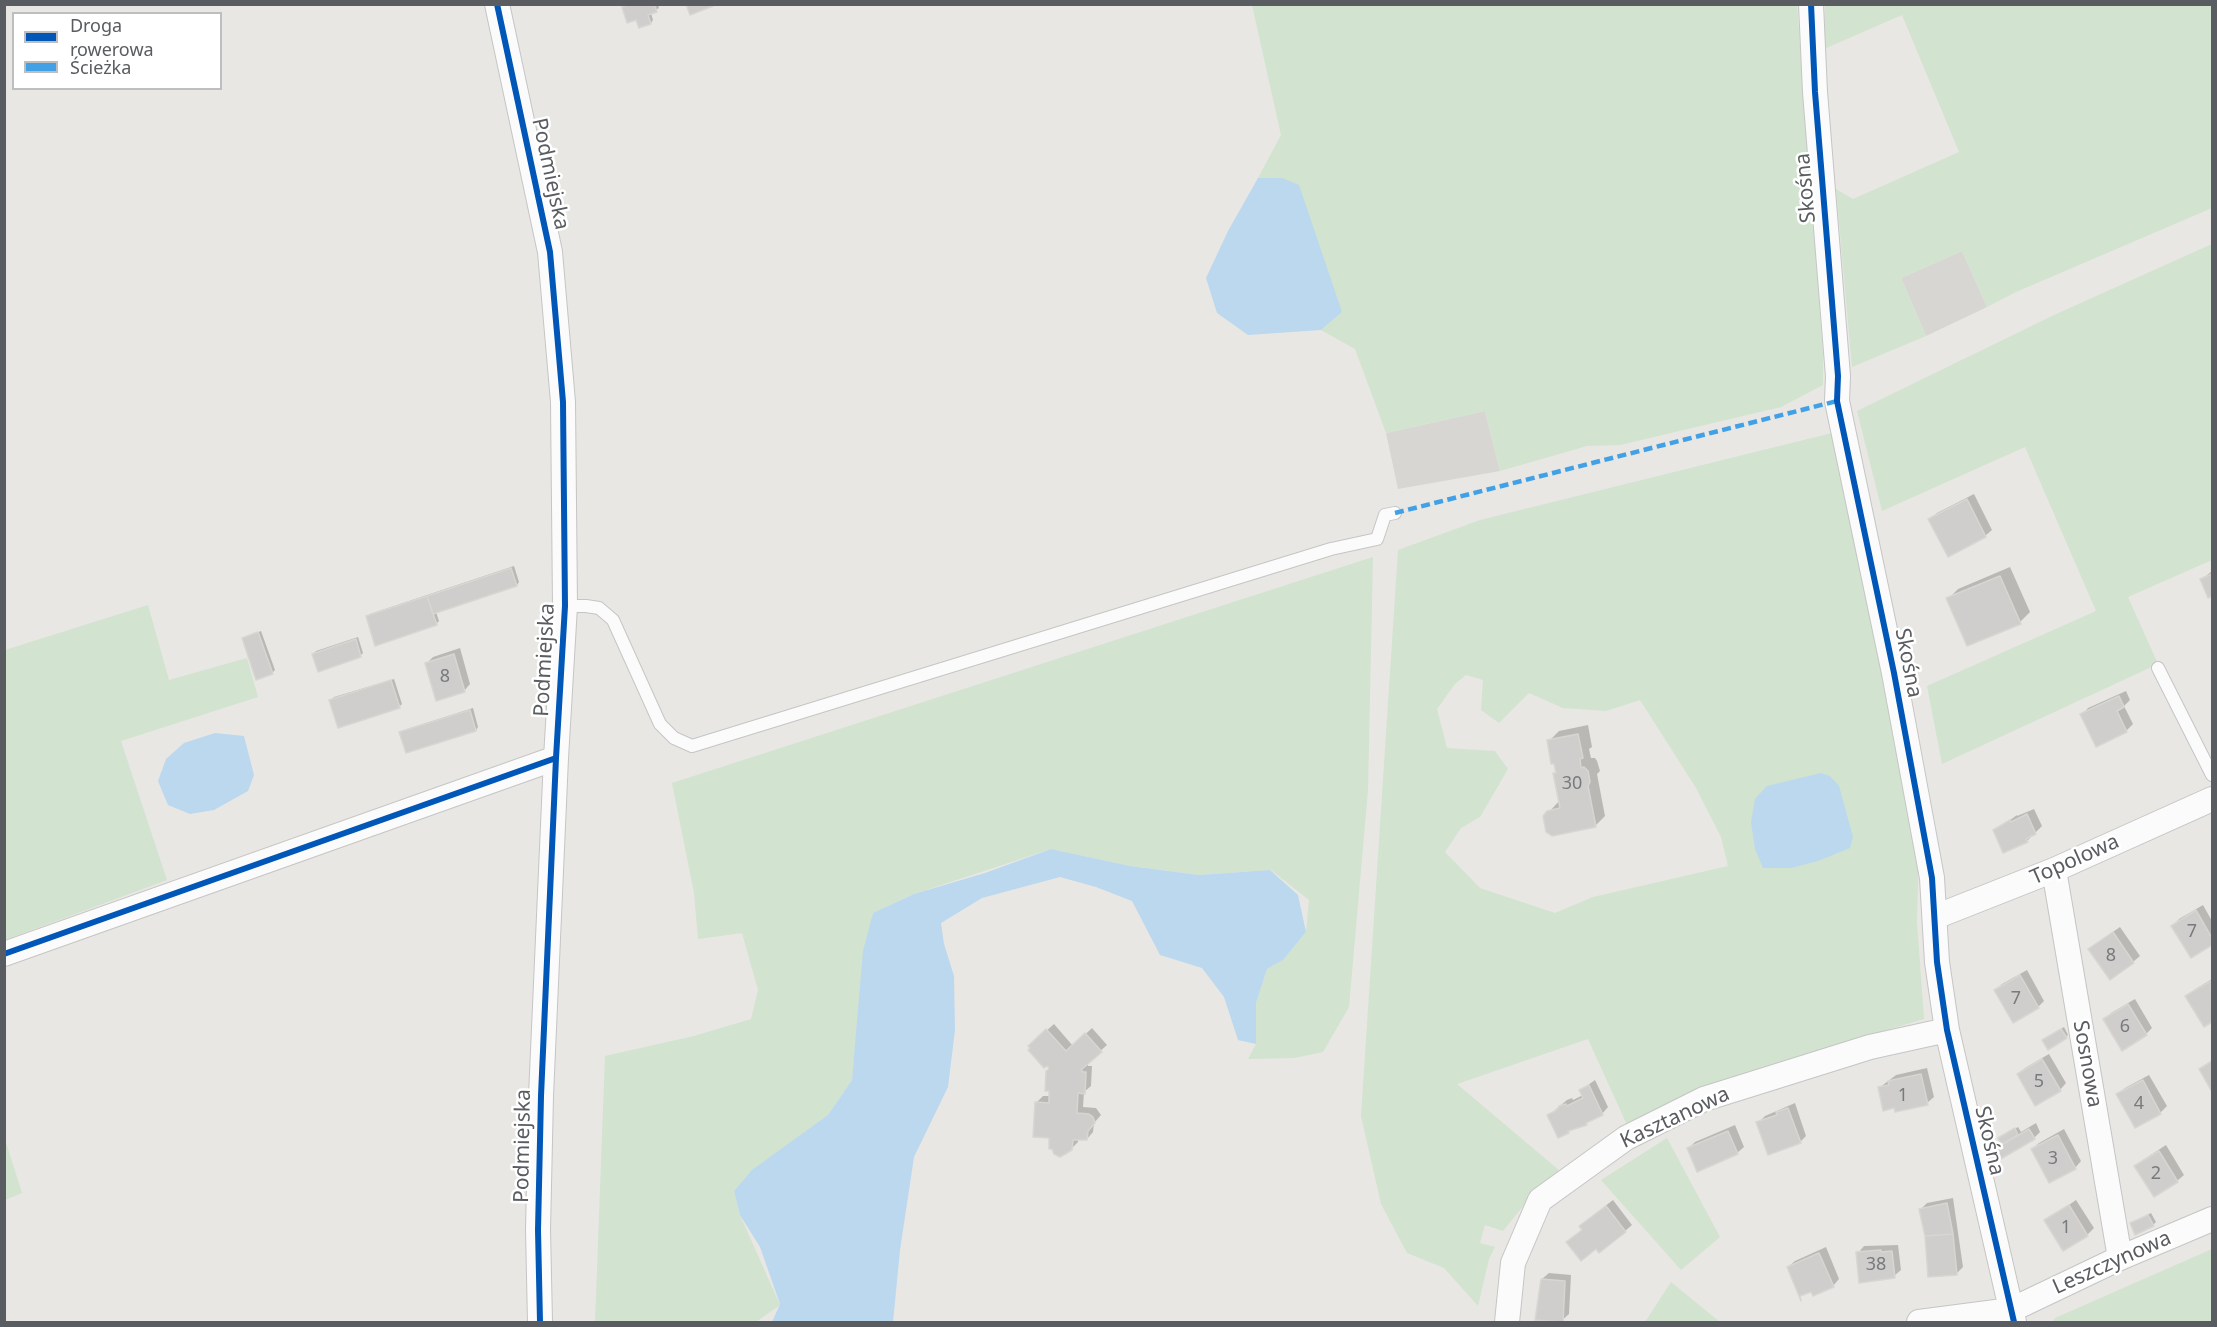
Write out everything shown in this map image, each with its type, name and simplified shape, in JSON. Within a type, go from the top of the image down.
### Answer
[{"type":"street","name":"Podmiejska","points":[[497,4],[550,252],[563,402],[565,606],[541,1107],[538,1230],[540,1323]]},
{"type":"street","name":"Skośna","points":[[1811,4],[1815,92],[1838,376],[1837,401],[1896,685],[1932,878],[1937,962],[1947,1030],[2013,1316]]},
{"type":"street","points":[[4,954],[556,758]]},
{"type":"street","name":"Topolowa","points":[[1935,917],[2054,870],[2212,799]]},
{"type":"street","name":"Sosnowa","points":[[2054,870],[2120,1258]]},
{"type":"street","name":"Kasztanowa","points":[[1508,1323],[1512,1263],[1540,1200],[1626,1138],[1704,1099],[1870,1047],[1947,1030]]},
{"type":"street","name":"Leszczynowa","points":[[2013,1316],[2120,1258],[2212,1219]]},
{"type":"street","points":[[1919,1323],[2013,1316]]},
{"type":"lane","points":[[565,606],[599,608],[613,621],[660,724],[674,738],[692,746],[1330,549],[1377,539],[1385,515],[1395,513]]},
{"type":"lane","points":[[2158,668],[2212,775]]},
{"type":"shaded area","points":[[1962,251],[1987,307],[1926,336],[1901,278]]},
{"type":"shaded area","points":[[1485,411],[1500,471],[1398,489],[1386,433]]},
{"type":"green space","points":[[1252,5],[1797,5],[1823,354],[1823,385],[1781,407],[1620,445],[1587,446],[1500,471],[1485,411],[1386,433],[1355,349],[1321,330],[1342,312],[1282,178],[1258,178],[1281,135]]},
{"type":"green space","points":[[1825,5],[2212,5],[2212,208],[2016,292],[1987,307],[1962,251],[1901,278],[1926,336],[1852,367],[1836,189],[1853,199],[1959,152],[1902,15],[1824,49]]},
{"type":"green space","points":[[2212,244],[2212,560],[2128,597],[2158,664],[1942,764],[1927,686],[2096,611],[2025,447],[1882,511],[1857,411],[2054,315]]},
{"type":"green space","points":[[1832,433],[1919,851],[1917,922],[1924,1019],[1762,1067],[1627,1125],[1588,1039],[1457,1084],[1560,1171],[1537,1189],[1503,1231],[1485,1225],[1480,1243],[1495,1247],[1489,1259],[1478,1306],[1444,1268],[1407,1253],[1381,1204],[1361,1116],[1398,550],[1480,520]],"holes":[[[1466,675],[1483,680],[1481,710],[1499,723],[1529,693],[1563,708],[1606,711],[1640,700],[1696,788],[1721,837],[1728,866],[1593,897],[1555,913],[1480,888],[1445,852],[1461,828],[1480,817],[1508,769],[1495,751],[1447,748],[1437,709],[1455,684]]]},
{"type":"green space","points":[[1373,557],[1368,790],[1349,1007],[1323,1052],[1294,1058],[1248,1059],[1256,1044],[1256,1003],[1267,969],[1283,960],[1306,932],[1309,900],[1271,870],[1199,875],[1130,866],[1051,849],[914,894],[873,913],[852,1080],[828,1115],[747,1176],[734,1191],[740,1215],[780,1305],[756,1322],[595,1322],[605,1056],[694,1036],[751,1019],[758,990],[742,933],[698,939],[694,893],[672,783]]},
{"type":"green space","points":[[148,605],[169,680],[247,658],[258,697],[121,741],[167,880],[5,940],[5,650]]},
{"type":"green space","points":[[4,1136],[22,1193],[5,1200],[4,1200]]},
{"type":"green space","points":[[1667,1138],[1720,1237],[1681,1270],[1601,1180]]},
{"type":"green space","points":[[2212,1249],[2212,1322],[2053,1322],[2055,1318]]},
{"type":"green space","points":[[1671,1282],[1720,1322],[1645,1322]]},
{"type":"water","points":[[1258,178],[1282,178],[1299,185],[1342,312],[1321,330],[1248,335],[1217,313],[1206,278],[1228,231]]},
{"type":"water","points":[[215,733],[244,736],[254,775],[248,791],[214,810],[190,814],[168,805],[158,781],[166,759],[184,743]]},
{"type":"water","points":[[1821,773],[1830,776],[1839,786],[1853,837],[1850,848],[1818,861],[1791,868],[1763,868],[1755,849],[1751,822],[1755,799],[1767,786]]},
{"type":"water","points":[[1051,849],[1130,866],[1199,875],[1270,870],[1298,895],[1306,932],[1283,960],[1267,969],[1256,1003],[1256,1044],[1238,1040],[1224,997],[1202,968],[1160,955],[1132,901],[1096,887],[1060,877],[982,898],[941,923],[944,944],[954,976],[955,1030],[948,1087],[914,1157],[900,1250],[893,1322],[772,1322],[780,1304],[760,1247],[740,1215],[734,1191],[752,1170],[828,1115],[852,1080],[863,951],[873,913],[914,894],[985,873]]},
{"type":"building","points":[[630,4],[654,4],[657,12],[648,15],[651,24],[639,28],[636,20],[627,23],[622,7]]},
{"type":"building","points":[[686,4],[712,4],[713,6],[690,15]]},
{"type":"building","points":[[1967,499],[1986,537],[1948,557],[1928,519]]},
{"type":"building","points":[[511,568],[517,586],[433,614],[427,596]]},
{"type":"building","points":[[2212,574],[2212,596],[2208,598],[2200,579]]},
{"type":"building","points":[[2000,576],[2021,624],[1967,646],[1946,598]]},
{"type":"building","points":[[427,596],[437,625],[375,646],[366,616]]},
{"type":"building","points":[[258,632],[273,674],[256,680],[242,638]]},
{"type":"building","points":[[356,639],[361,657],[318,672],[312,654]]},
{"type":"building","points":[[454,654],[465,692],[436,701],[425,663]]},
{"type":"building","points":[[391,680],[400,708],[338,728],[329,700]]},
{"type":"building","points":[[2119,696],[2124,707],[2117,711],[2127,732],[2096,747],[2080,714]]},
{"type":"building","points":[[470,710],[476,731],[406,753],[399,732]]},
{"type":"building","points":[[1578,734],[1583,758],[1580,759],[1581,768],[1584,767],[1588,771],[1590,782],[1588,786],[1596,827],[1552,836],[1546,832],[1543,816],[1547,811],[1560,808],[1553,773],[1556,773],[1554,764],[1551,764],[1547,740]]},
{"type":"building","points":[[2027,814],[2036,834],[2026,839],[2028,842],[2003,853],[1993,830],[2010,820],[2011,822]]},
{"type":"building","points":[[2196,910],[2212,938],[2212,945],[2191,958],[2171,926]]},
{"type":"building","points":[[2113,932],[2134,963],[2110,980],[2088,949]]},
{"type":"building","points":[[2020,975],[2039,1008],[2013,1023],[1994,990]]},
{"type":"building","points":[[2211,981],[2212,1022],[2204,1027],[2185,996]]},
{"type":"building","points":[[2128,1004],[2147,1035],[2122,1051],[2103,1019]]},
{"type":"building","points":[[1046,1029],[1066,1051],[1085,1033],[1102,1052],[1082,1069],[1082,1072],[1086,1072],[1085,1094],[1078,1093],[1077,1113],[1089,1114],[1095,1123],[1088,1131],[1087,1140],[1073,1140],[1072,1150],[1060,1157],[1049,1149],[1049,1138],[1033,1137],[1035,1102],[1049,1103],[1049,1091],[1045,1091],[1046,1071],[1049,1068],[1047,1066],[1044,1068],[1028,1050],[1030,1048],[1028,1046]]},
{"type":"building","points":[[2061,1029],[2067,1038],[2048,1050],[2042,1040]]},
{"type":"building","points":[[2042,1059],[2061,1091],[2035,1106],[2017,1074]]},
{"type":"building","points":[[2212,1061],[2212,1092],[2199,1069]]},
{"type":"building","points":[[1921,1074],[1928,1105],[1895,1112],[1894,1108],[1883,1111],[1878,1087],[1889,1085],[1888,1081]]},
{"type":"building","points":[[2143,1080],[2161,1114],[2135,1128],[2116,1094]]},
{"type":"building","points":[[1589,1085],[1603,1115],[1558,1138],[1547,1115],[1557,1110],[1559,1106],[1566,1104],[1567,1106],[1583,1098],[1579,1090]]},
{"type":"building","points":[[1788,1108],[1801,1143],[1768,1155],[1756,1122],[1777,1115],[1776,1112]]},
{"type":"building","points":[[2015,1128],[2018,1135],[2001,1145],[1998,1138]]},
{"type":"building","points":[[2029,1129],[2035,1139],[1999,1160],[1996,1148]]},
{"type":"building","points":[[1728,1131],[1738,1154],[1697,1172],[1687,1148]]},
{"type":"building","points":[[2058,1135],[2076,1169],[2049,1183],[2031,1149]]},
{"type":"building","points":[[2159,1151],[2178,1182],[2154,1197],[2134,1166]]},
{"type":"building","points":[[1947,1203],[1953,1234],[1925,1236],[1919,1209]]},
{"type":"building","points":[[2069,1205],[2088,1236],[2063,1251],[2044,1220]]},
{"type":"building","points":[[1606,1206],[1626,1232],[1599,1253],[1596,1249],[1581,1261],[1566,1242],[1582,1230],[1579,1226]]},
{"type":"building","points":[[2148,1215],[2154,1226],[2135,1235],[2130,1223]]},
{"type":"building","points":[[1953,1234],[1957,1275],[1928,1277],[1925,1236]]},
{"type":"building","points":[[1881,1250],[1881,1252],[1892,1251],[1895,1278],[1859,1283],[1856,1252]]},
{"type":"building","points":[[1819,1253],[1834,1287],[1813,1296],[1811,1292],[1800,1296],[1801,1301],[1787,1267]]},
{"type":"building","points":[[1541,1279],[1565,1281],[1563,1322],[1535,1320]]},
{"type":"marked path","points":[[1395,513],[1837,401]]},
{"type":"cycle path","points":[[497,4],[550,252],[563,402],[565,606],[541,1096],[538,1230],[540,1322]]},
{"type":"cycle path","points":[[1811,4],[1815,92],[1838,376],[1837,401],[1894,673],[1932,878],[1937,962],[1947,1030],[2014,1322]]},
{"type":"cycle path","points":[[4,954],[556,758]]}]
